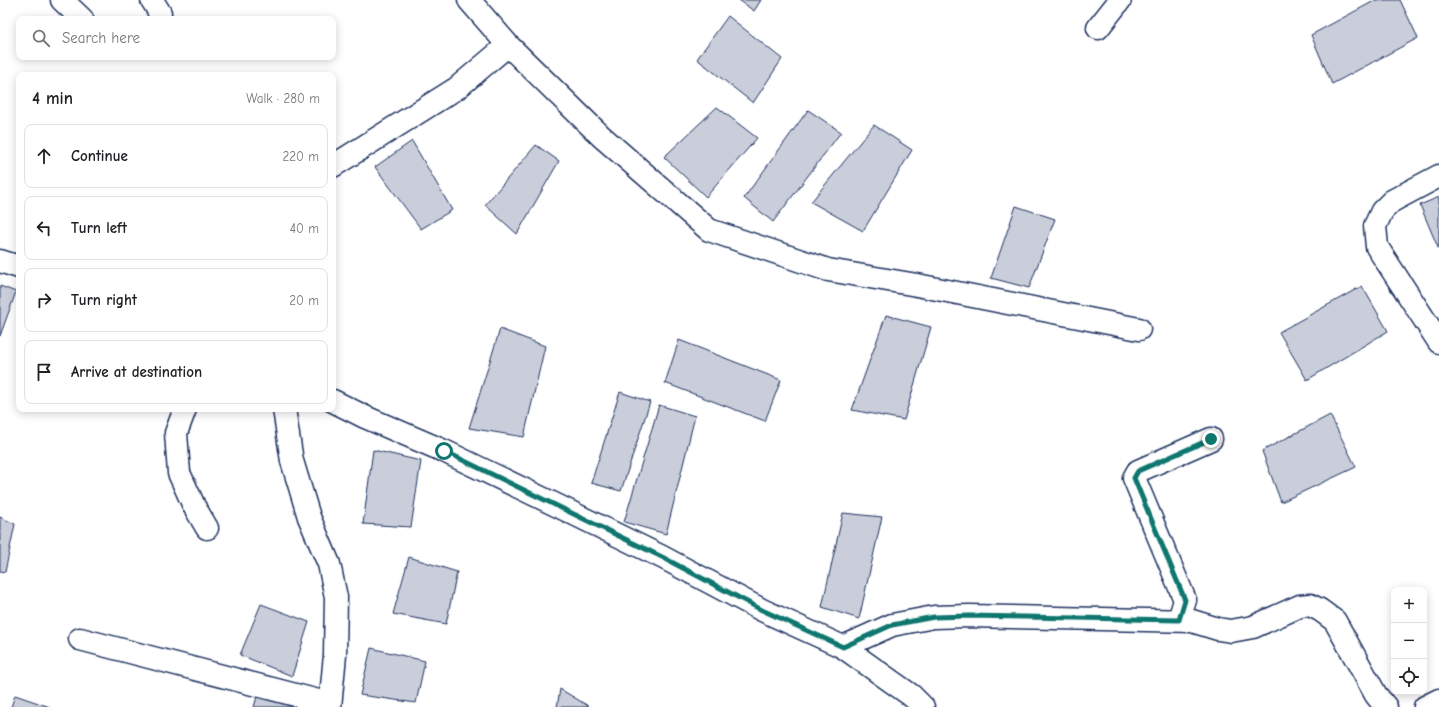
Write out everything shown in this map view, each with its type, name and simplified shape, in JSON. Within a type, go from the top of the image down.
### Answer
[{"type":"street","points":[[62,0],[79,16]]},
{"type":"street","points":[[152,0],[160,14],[160,16]]},
{"type":"street","points":[[469,0],[508,45],[601,136],[709,230],[828,270],[1139,329]]},
{"type":"street","points":[[1098,28],[1120,0]]},
{"type":"street","points":[[336,164],[457,88],[508,45]]},
{"type":"street","points":[[1439,176],[1392,201],[1382,210],[1375,226],[1376,247],[1439,342]]},
{"type":"street","points":[[0,261],[16,267]]},
{"type":"street","points":[[336,402],[365,417],[444,451],[551,502],[662,557],[762,610],[843,647],[912,696],[923,707]]},
{"type":"street","points":[[184,412],[176,433],[179,473],[194,506],[207,528]]},
{"type":"street","points":[[80,639],[330,706],[335,655],[336,597],[329,564],[309,517],[292,461],[284,412]]},
{"type":"street","points":[[1179,620],[1185,600],[1134,478],[1138,471],[1211,439]]},
{"type":"street","points":[[843,647],[892,625],[934,617],[969,616],[1192,620],[1218,629],[1231,631],[1253,627],[1300,606],[1310,605],[1335,621],[1376,696],[1386,707]]},
{"type":"street","points":[[1425,707],[1439,700]]},
{"type":"building","points":[[739,0],[761,0],[754,11]]},
{"type":"building","points":[[1376,0],[1400,0],[1418,38],[1332,84],[1311,35]]},
{"type":"building","points":[[728,16],[782,59],[753,103],[697,59]]},
{"type":"building","points":[[717,107],[757,138],[706,197],[664,157]]},
{"type":"building","points":[[808,110],[841,132],[773,222],[744,198]]},
{"type":"building","points":[[874,125],[912,150],[863,231],[811,202]]},
{"type":"building","points":[[412,141],[452,210],[421,229],[375,167]]},
{"type":"building","points":[[536,145],[559,161],[517,234],[485,205]]},
{"type":"building","points":[[1439,197],[1439,250],[1420,205]]},
{"type":"building","points":[[1016,206],[1055,219],[1029,288],[991,278]]},
{"type":"building","points":[[0,286],[16,292],[0,336]]},
{"type":"building","points":[[1362,286],[1388,331],[1307,380],[1279,332]]},
{"type":"building","points":[[886,315],[931,327],[904,420],[852,410]]},
{"type":"building","points":[[500,329],[545,346],[524,437],[469,428]]},
{"type":"building","points":[[679,340],[781,380],[765,421],[665,383]]},
{"type":"building","points":[[620,392],[650,402],[621,491],[591,483]]},
{"type":"building","points":[[659,405],[695,416],[666,534],[624,522]]},
{"type":"building","points":[[1330,415],[1356,467],[1281,502],[1262,451]]},
{"type":"building","points":[[373,450],[421,461],[411,527],[363,524]]},
{"type":"building","points":[[843,513],[882,517],[859,619],[822,607]]},
{"type":"building","points":[[0,517],[15,524],[5,572],[0,571]]},
{"type":"building","points":[[409,557],[457,572],[446,624],[393,614]]},
{"type":"building","points":[[261,604],[309,622],[292,676],[240,655]]},
{"type":"building","points":[[371,648],[425,661],[416,703],[360,695]]},
{"type":"building","points":[[560,689],[590,707],[557,707]]},
{"type":"building","points":[[258,693],[295,707],[254,707]]},
{"type":"building","points":[[15,695],[50,707],[11,707]]},
{"type":"route","points":[[444,451],[662,557],[762,610],[843,647],[892,625],[934,617],[969,616],[1179,620],[1185,600],[1134,478],[1138,471],[1211,439]]}]
